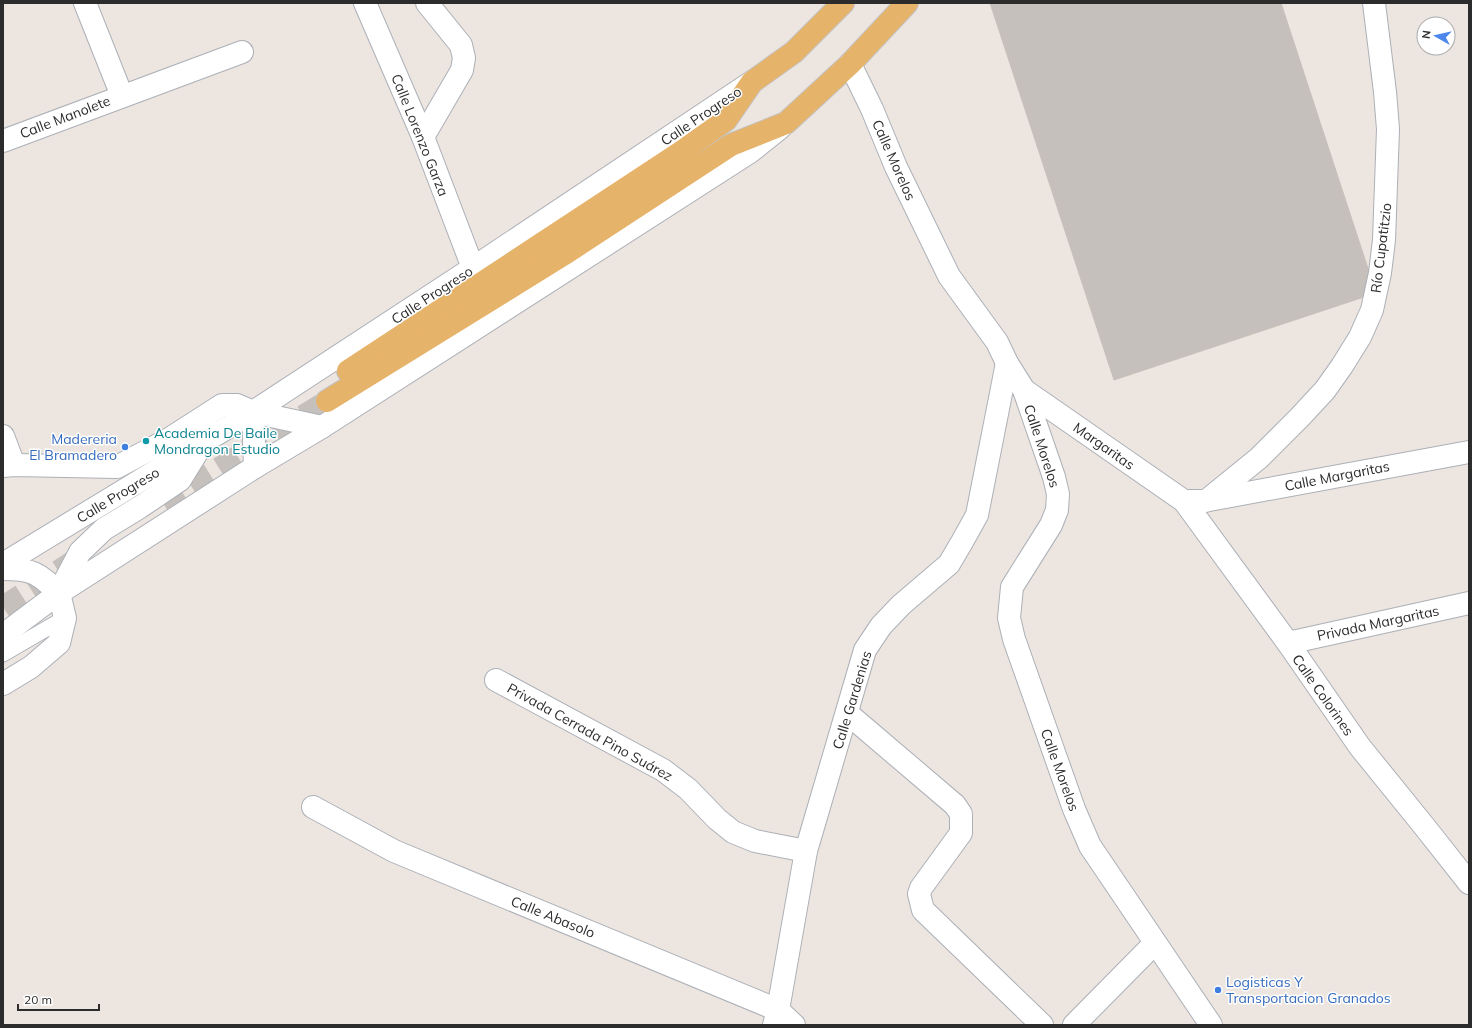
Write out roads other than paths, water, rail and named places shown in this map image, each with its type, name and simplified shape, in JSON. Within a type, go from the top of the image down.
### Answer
[{"type":"main road","name":"Calle Progreso","points":[[752,82],[794,52],[843,3]]},
{"type":"main road","points":[[752,82],[726,120],[323,396],[563,255],[731,145],[786,123],[850,64],[908,3]]},
{"type":"street","name":"Calle Manolete","points":[[3,140],[122,96],[85,3]]},
{"type":"street","name":"Calle Lorenzo Garza","points":[[365,3],[423,137],[473,268]]},
{"type":"street","points":[[423,137],[462,70],[464,58],[461,45],[427,3]]},
{"type":"street","name":"Río Cupatitzio","points":[[1206,501],[1259,458],[1325,390],[1360,337],[1372,310],[1380,273],[1384,240],[1388,129],[1386,92],[1374,3]]},
{"type":"street","points":[[122,96],[242,52]]},
{"type":"street","name":"Calle Morelos","points":[[850,64],[872,109],[896,167],[949,276],[997,342],[1007,363],[1024,390],[1054,477],[1058,494],[1057,510],[1051,525],[1012,587],[1009,618],[1014,639],[1074,809],[1090,846],[1211,1025]]},
{"type":"street","name":"Calle Progreso","points":[[3,564],[253,412],[473,268],[752,82]]},
{"type":"street","points":[[3,635],[59,593],[255,467],[322,427],[750,152],[786,123]]},
{"type":"street","name":"Calle Gardenias","points":[[776,1018],[806,851],[865,650],[881,626],[901,605],[948,564],[977,514],[1007,363]]},
{"type":"street","name":"Margaritas","points":[[1024,390],[1184,501]]},
{"type":"street","points":[[3,436],[8,466],[117,467],[169,439],[222,405],[237,405],[253,412],[322,427]]},
{"type":"street","points":[[253,412],[255,467]]},
{"type":"street","points":[[59,593],[80,552],[104,529],[180,480],[202,443]]},
{"type":"street","name":"Calle Margaritas","points":[[1206,501],[1469,452]]},
{"type":"street","points":[[1184,501],[1206,501]]},
{"type":"street","name":"Calle Colorines","points":[[1184,501],[1288,643],[1360,746],[1469,884]]},
{"type":"street","points":[[3,569],[22,569],[41,576],[59,593],[65,618],[60,643],[31,667],[3,684]]},
{"type":"street","name":"Privada Margaritas","points":[[1288,643],[1469,603]]},
{"type":"street","name":"Privada Cerrada Pino Suárez","points":[[496,680],[663,770],[688,789],[717,819],[733,832],[755,841],[806,851]]},
{"type":"street","points":[[847,713],[955,805],[961,814],[961,833],[921,888],[919,894],[923,910],[1042,1025]]},
{"type":"street","name":"Calle Abasolo","points":[[313,807],[394,851],[794,1025]]},
{"type":"street","points":[[1074,1025],[1155,943]]},
{"type":"lane","points":[[3,654],[65,618]]},
{"type":"tunnel","points":[[163,503],[327,401]]},
{"type":"tunnel","points":[[3,607],[83,555]]},
{"type":"place","name":"Academia De Baile Mondragon Estudio","points":[[146,441]]},
{"type":"place","name":"Madereria El Bramadero","points":[[125,447]]},
{"type":"place","name":"Logisticas Y Transportacion Granados","points":[[1218,990]]}]
